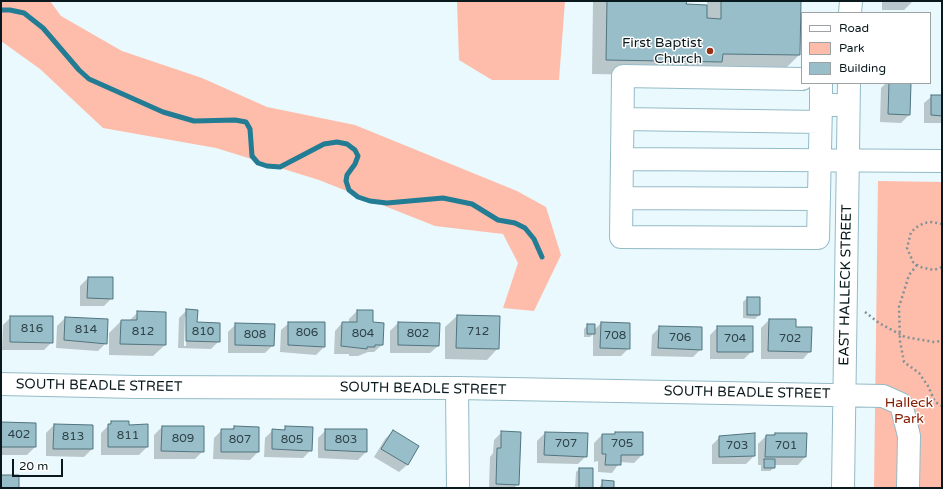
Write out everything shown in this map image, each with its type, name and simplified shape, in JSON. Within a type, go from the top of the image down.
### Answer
[{"type":"street","points":[[850,12],[851,1]]},
{"type":"street","points":[[801,78],[623,76],[621,237],[818,234],[847,230]]},
{"type":"street","points":[[818,234],[821,84]]},
{"type":"street","name":"EAST HALLECK STREET","points":[[843,488],[849,84]]},
{"type":"street","points":[[623,119],[820,113],[848,106]]},
{"type":"street","points":[[622,159],[942,161]]},
{"type":"street","points":[[622,198],[819,198]]},
{"type":"street","name":"SOUTH BEADLE STREET","points":[[1,384],[458,388],[883,396],[901,404],[909,436],[908,488]]},
{"type":"street","points":[[458,388],[458,488]]},
{"type":"path","points":[[942,224],[932,222],[917,226],[911,232],[907,248],[909,255],[917,265],[927,269],[941,268],[942,271]]},
{"type":"path","points":[[917,265],[909,275],[899,307],[900,334],[904,362],[919,373],[928,386],[935,402],[942,406]]},
{"type":"path","points":[[864,311],[879,323],[905,337],[934,342],[942,341]]},
{"type":"green space","points":[[1,1],[50,1],[61,16],[122,51],[202,78],[267,107],[355,125],[517,191],[546,207],[561,255],[534,311],[503,308],[518,263],[503,234],[435,226],[319,180],[216,148],[103,128],[40,69],[1,41]]},
{"type":"green space","points":[[457,1],[565,1],[559,80],[492,80],[459,60]]},
{"type":"green space","name":"Halleck Park","points":[[878,181],[942,182],[942,488],[874,488]]},
{"type":"building","points":[[607,1],[687,1],[686,4],[707,5],[707,18],[721,19],[721,1],[801,1],[800,55],[723,54],[722,62],[606,60]]},
{"type":"building","points":[[889,84],[911,84],[910,115],[888,114]]},
{"type":"building","points":[[931,95],[942,95],[942,116],[931,115]]},
{"type":"building","points":[[88,277],[113,277],[113,299],[87,298]]},
{"type":"building","points":[[747,297],[760,297],[760,315],[747,315]]},
{"type":"building","points":[[186,309],[198,310],[197,322],[220,323],[220,342],[186,341]]},
{"type":"building","points":[[357,310],[373,310],[373,322],[384,323],[383,345],[367,347],[367,349],[341,346],[342,322],[357,322]]},
{"type":"building","points":[[137,311],[166,312],[166,345],[120,344],[121,320],[137,320]]},
{"type":"building","points":[[457,315],[500,316],[499,349],[456,348]]},
{"type":"building","points":[[10,316],[53,316],[53,343],[10,342]]},
{"type":"building","points":[[65,317],[108,319],[107,344],[64,340]]},
{"type":"building","points":[[769,319],[796,319],[796,327],[812,327],[811,352],[768,351]]},
{"type":"building","points":[[288,322],[325,322],[325,347],[288,345]]},
{"type":"building","points":[[398,322],[440,323],[439,346],[398,345]]},
{"type":"building","points":[[601,322],[630,323],[630,349],[600,348]]},
{"type":"building","points":[[235,323],[275,324],[274,346],[235,345]]},
{"type":"building","points":[[587,324],[595,324],[595,334],[587,334]]},
{"type":"building","points":[[659,326],[702,327],[702,350],[658,348]]},
{"type":"building","points":[[717,326],[753,326],[753,352],[717,352]]},
{"type":"building","points":[[111,421],[129,421],[129,425],[148,424],[148,447],[108,447],[108,424],[111,424]]},
{"type":"building","points":[[1,422],[36,423],[36,447],[1,447]]},
{"type":"building","points":[[54,424],[93,425],[93,449],[53,449]]},
{"type":"building","points":[[162,426],[204,426],[204,452],[161,451]]},
{"type":"building","points":[[234,426],[259,427],[259,452],[221,452],[221,429],[234,429]]},
{"type":"building","points":[[285,426],[313,427],[312,451],[272,449],[272,429],[285,430]]},
{"type":"building","points":[[325,429],[367,429],[367,452],[325,450]]},
{"type":"building","points":[[393,430],[419,446],[408,465],[381,449]]},
{"type":"building","points":[[501,431],[521,432],[519,485],[496,484],[497,448],[501,448]]},
{"type":"building","points":[[545,432],[588,433],[587,457],[544,455]]},
{"type":"building","points":[[615,432],[643,432],[643,455],[621,455],[621,465],[605,465],[606,454],[602,454],[602,434],[615,434]]},
{"type":"building","points":[[755,433],[755,456],[719,457],[719,436]]},
{"type":"building","points":[[775,433],[807,433],[806,457],[765,457],[766,435],[775,435]]},
{"type":"building","points":[[764,459],[775,459],[775,468],[764,468]]},
{"type":"building","points":[[579,468],[593,468],[593,488],[579,488]]},
{"type":"building","points":[[1,475],[19,475],[19,488],[1,488]]},
{"type":"building","points":[[602,480],[614,481],[614,488],[602,488]]},
{"type":"waterway","points":[[1,10],[24,13],[43,28],[79,70],[89,79],[163,112],[194,121],[235,120],[246,122],[250,129],[252,156],[258,163],[267,166],[280,167],[324,144],[337,142],[347,144],[355,150],[358,156],[355,164],[347,175],[346,181],[349,190],[358,197],[370,201],[387,203],[443,198],[472,204],[498,220],[515,223],[525,228],[534,239],[542,257]]},
{"type":"place","name":"First Baptist Church","points":[[710,51]]}]
